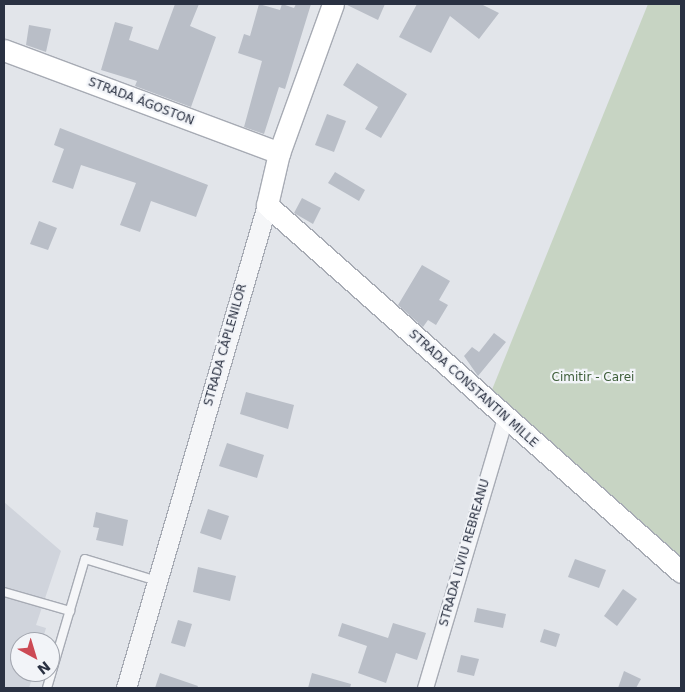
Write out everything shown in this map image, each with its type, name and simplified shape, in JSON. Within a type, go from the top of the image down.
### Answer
[{"type":"main road","name":"STRADA CĂPLENILOR","points":[[267,205],[279,153],[333,4]]},
{"type":"main road","name":"STRADA ÁGOSTON","points":[[4,50],[279,153]]},
{"type":"main road","name":"STRADA CONSTANTIN MILLE","points":[[267,205],[504,418],[681,572]]},
{"type":"street","name":"STRADA CĂPLENILOR","points":[[126,688],[267,205]]},
{"type":"street","name":"STRADA LIVIU REBREANU","points":[[425,688],[504,418]]},
{"type":"lane","points":[[47,688],[86,559],[158,582]]},
{"type":"lane","points":[[4,592],[70,611]]},
{"type":"shaded area","points":[[4,502],[61,551],[36,625],[46,628],[45,632],[10,632],[10,682],[31,682],[29,688],[4,688]]},
{"type":"green space","name":"Cimitir - Carei","points":[[648,4],[681,4],[681,578],[487,402]]},
{"type":"building","points":[[175,4],[199,4],[190,26],[216,37],[191,107],[135,86],[137,81],[101,70],[115,22],[133,27],[129,40],[158,50]]},
{"type":"building","points":[[259,4],[280,10],[282,4],[294,8],[296,4],[311,4],[285,89],[279,87],[264,134],[244,127],[262,61],[238,53],[244,34],[250,36]]},
{"type":"building","points":[[345,4],[385,4],[378,20]]},
{"type":"building","points":[[417,4],[481,4],[499,13],[479,39],[450,16],[431,53],[399,37]]},
{"type":"building","points":[[29,25],[51,29],[46,52],[26,45]]},
{"type":"building","points":[[357,63],[407,94],[381,138],[365,129],[378,107],[343,85]]},
{"type":"building","points":[[327,114],[346,121],[334,152],[315,145]]},
{"type":"building","points":[[60,128],[208,185],[196,217],[151,201],[140,232],[120,225],[136,183],[81,165],[73,189],[52,182],[64,149],[54,145]]},
{"type":"building","points":[[335,172],[365,190],[359,201],[328,183]]},
{"type":"building","points":[[302,198],[321,208],[313,224],[294,213]]},
{"type":"building","points":[[39,221],[57,228],[48,250],[30,244]]},
{"type":"building","points":[[422,265],[450,281],[439,300],[448,305],[436,325],[428,320],[423,327],[398,305]]},
{"type":"building","points":[[494,333],[506,342],[478,376],[464,356],[472,347],[479,352]]},
{"type":"building","points":[[246,392],[294,405],[288,429],[240,414]]},
{"type":"building","points":[[227,443],[264,455],[257,478],[219,466]]},
{"type":"building","points":[[208,509],[229,516],[221,540],[200,533]]},
{"type":"building","points":[[96,512],[128,520],[123,546],[96,540],[99,528],[93,527]]},
{"type":"building","points":[[575,559],[606,570],[599,588],[568,577]]},
{"type":"building","points":[[198,567],[236,576],[230,601],[193,592]]},
{"type":"building","points":[[623,589],[637,599],[617,626],[604,616]]},
{"type":"building","points":[[477,608],[506,614],[503,628],[474,622]]},
{"type":"building","points":[[178,620],[192,624],[185,647],[171,643]]},
{"type":"building","points":[[342,623],[388,638],[393,623],[426,633],[417,660],[396,653],[386,683],[358,673],[367,646],[338,636]]},
{"type":"building","points":[[544,629],[560,634],[556,647],[540,642]]},
{"type":"building","points":[[461,655],[479,659],[474,676],[457,672]]},
{"type":"building","points":[[624,671],[641,679],[636,688],[618,688]]},
{"type":"building","points":[[160,673],[198,686],[197,688],[155,688]]},
{"type":"building","points":[[312,673],[351,684],[350,688],[308,688]]}]
